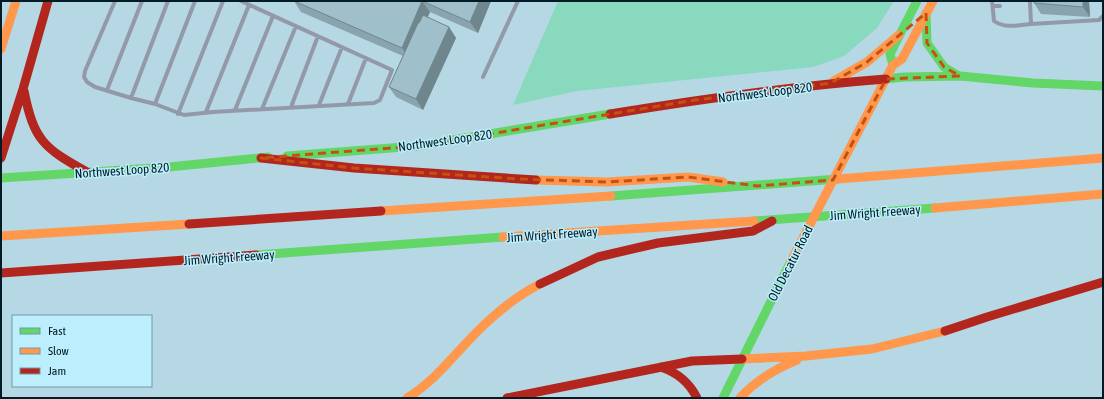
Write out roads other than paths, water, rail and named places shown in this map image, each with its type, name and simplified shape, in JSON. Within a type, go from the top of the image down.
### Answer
[{"type":"main road","points":[[1,49],[16,1]]},
{"type":"main road","points":[[1,158],[23,89],[48,1]]},
{"type":"main road","name":"Old Decatur Road","points":[[893,65],[890,54],[917,1]]},
{"type":"main road","name":"Old Decatur Road","points":[[723,398],[786,271],[893,65],[902,59],[932,1]]},
{"type":"main road","points":[[926,13],[928,43],[944,67],[960,76]]},
{"type":"main road","points":[[831,83],[867,62],[899,35]]},
{"type":"main road","name":"Northwest Loop 820","points":[[1,178],[169,167],[261,158],[417,146],[695,100],[831,83],[904,77],[960,76],[1028,82],[1103,86]]},
{"type":"main road","points":[[23,89],[27,111],[32,126],[41,140],[48,148],[60,157],[87,172]]},
{"type":"main road","points":[[261,158],[354,168],[519,179],[607,182],[688,177],[758,186]]},
{"type":"main road","points":[[1,236],[758,186],[1103,158]]},
{"type":"main road","name":"Jim Wright Freeway","points":[[1,273],[434,242],[774,220],[1103,194]]},
{"type":"main road","points":[[406,398],[415,393],[445,366],[486,323],[528,290],[568,270],[598,257],[658,244],[753,231],[774,220]]},
{"type":"main road","points":[[512,398],[658,366],[692,362],[806,356],[872,349],[936,334],[1103,282]]},
{"type":"main road","points":[[740,398],[774,370],[806,356]]},
{"type":"main road","points":[[658,366],[675,372],[684,378],[697,398]]},
{"type":"lane","points":[[115,1],[85,71],[84,77],[87,82],[106,90],[156,104],[178,114],[184,115],[291,106],[374,103],[380,100],[392,70],[241,1]]},
{"type":"lane","points":[[106,90],[142,1]]},
{"type":"lane","points":[[131,98],[168,1]]},
{"type":"lane","points":[[156,104],[195,1]]},
{"type":"lane","points":[[178,114],[223,1]]},
{"type":"lane","points":[[483,77],[518,1]]},
{"type":"lane","points":[[992,1],[994,21],[1004,26],[1099,20],[1103,16]]},
{"type":"lane","points":[[1024,5],[1030,3],[1031,24]]},
{"type":"lane","points":[[206,112],[249,5]]},
{"type":"lane","points":[[992,6],[1000,6]]},
{"type":"lane","points":[[235,110],[274,16]]},
{"type":"lane","points":[[262,109],[296,26]]},
{"type":"lane","points":[[291,106],[318,36]]},
{"type":"lane","points":[[319,105],[342,47]]},
{"type":"lane","points":[[348,104],[366,58]]}]
